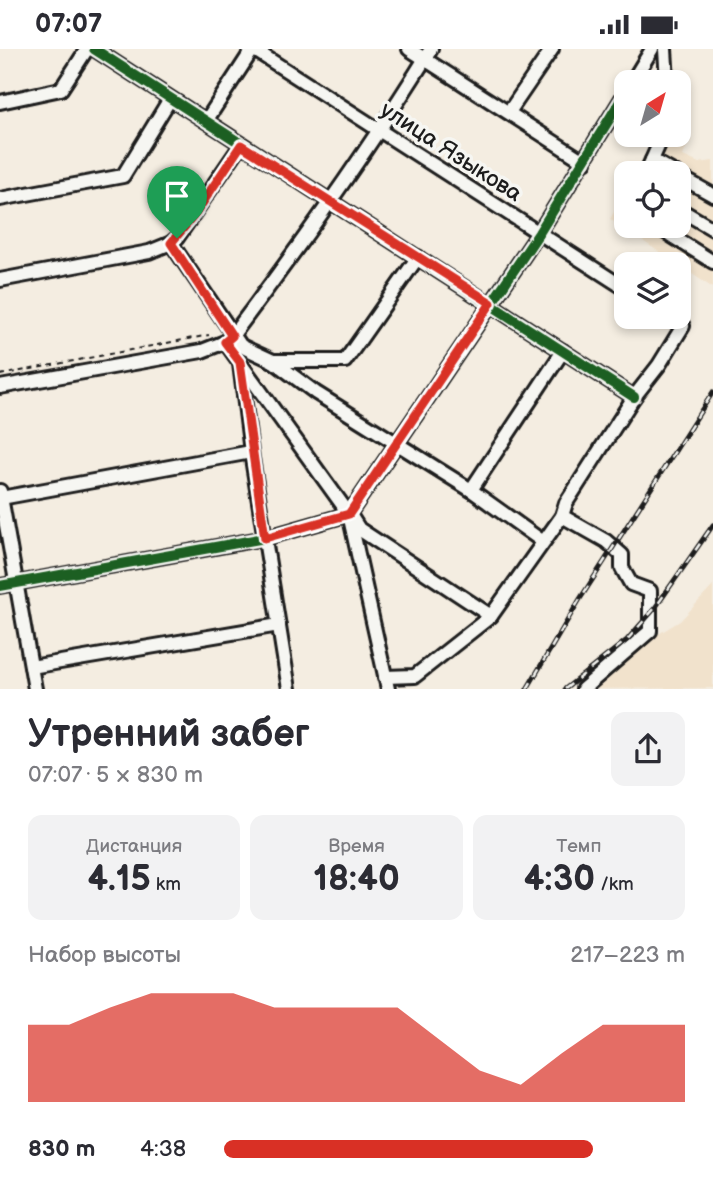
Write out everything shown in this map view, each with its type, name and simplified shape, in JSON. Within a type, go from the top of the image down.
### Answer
[{"type":"street","points":[[0,103],[61,89],[87,49]]},
{"type":"street","points":[[94,49],[634,397]]},
{"type":"street","points":[[206,121],[253,49]]},
{"type":"street","name":"улица Языкова","points":[[253,49],[614,281]]},
{"type":"street","points":[[409,49],[427,54],[585,162]]},
{"type":"street","points":[[509,112],[552,49]]},
{"type":"street","points":[[639,70],[652,49]]},
{"type":"street","points":[[665,49],[666,70]]},
{"type":"street","points":[[0,387],[202,351],[228,339],[330,203],[427,54]]},
{"type":"street","points":[[0,199],[123,176],[170,99]]},
{"type":"street","points":[[0,586],[265,538],[349,514],[539,233],[614,112]]},
{"type":"street","points":[[0,280],[149,252],[171,243],[195,214],[241,145]]},
{"type":"street","points":[[652,160],[658,147]]},
{"type":"street","points":[[691,182],[713,195]]},
{"type":"street","points":[[691,216],[713,229]]},
{"type":"street","points":[[675,238],[713,262]]},
{"type":"street","points":[[171,243],[240,362],[359,529],[491,616]]},
{"type":"street","points":[[273,361],[345,361],[418,257]]},
{"type":"street","points":[[349,514],[387,683],[415,676],[491,616],[562,516],[566,503],[681,329]]},
{"type":"street","points":[[228,339],[273,361],[316,393],[471,490],[542,541]]},
{"type":"street","points":[[471,490],[563,351]]},
{"type":"street","points":[[240,362],[251,452],[289,688]]},
{"type":"street","points":[[35,688],[1,494],[251,452]]},
{"type":"street","points":[[562,516],[615,548],[622,555],[622,568],[631,584],[649,590],[650,631],[583,688]]},
{"type":"street","points":[[31,667],[279,625]]},
{"type":"path","points":[[0,375],[209,335]]},
{"type":"shaded area","points":[[649,147],[686,147],[683,156],[699,163],[713,161],[713,288],[691,273],[691,252],[659,252],[638,238],[691,238],[691,161],[644,161]]},
{"type":"shaded area","points":[[713,586],[713,688],[575,689],[599,670],[680,621]]},
{"type":"railway","points":[[527,689],[580,599],[713,392]]},
{"type":"railway","points":[[565,689],[627,640],[655,608],[713,525]]},
{"type":"cycle path","points":[[94,49],[634,397]]},
{"type":"cycle path","points":[[0,586],[265,538],[349,514],[539,233],[614,111]]},
{"type":"route","points":[[241,145],[491,303],[349,514],[265,538],[240,362],[225,342],[232,336],[171,243],[177,238],[241,145]]}]
